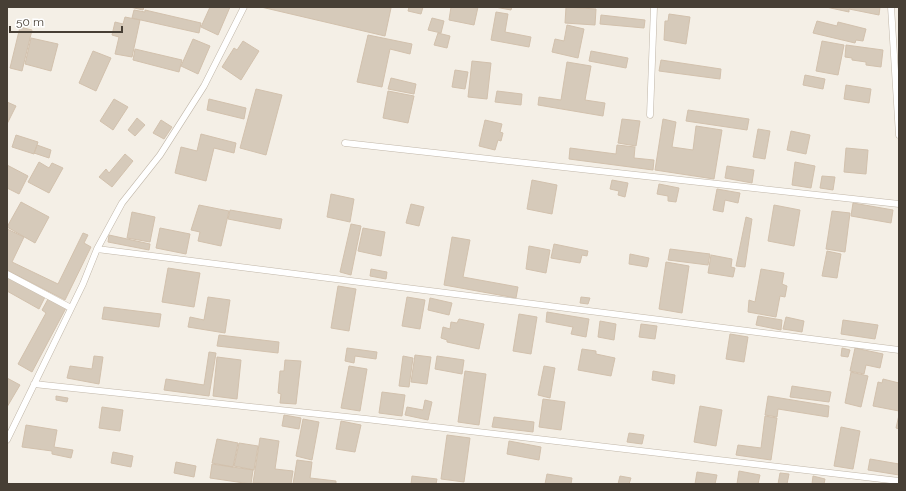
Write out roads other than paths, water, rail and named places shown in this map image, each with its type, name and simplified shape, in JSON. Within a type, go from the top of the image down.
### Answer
[{"type":"lane","points":[[7,440],[71,308],[97,249],[122,203],[160,155],[204,86],[244,7]]},
{"type":"lane","points":[[650,114],[654,7]]},
{"type":"lane","points":[[891,7],[899,135]]},
{"type":"lane","points":[[345,143],[899,204]]},
{"type":"lane","points":[[97,249],[899,350]]},
{"type":"lane","points":[[7,274],[71,308]]},
{"type":"lane","points":[[34,384],[366,419],[899,481]]}]
